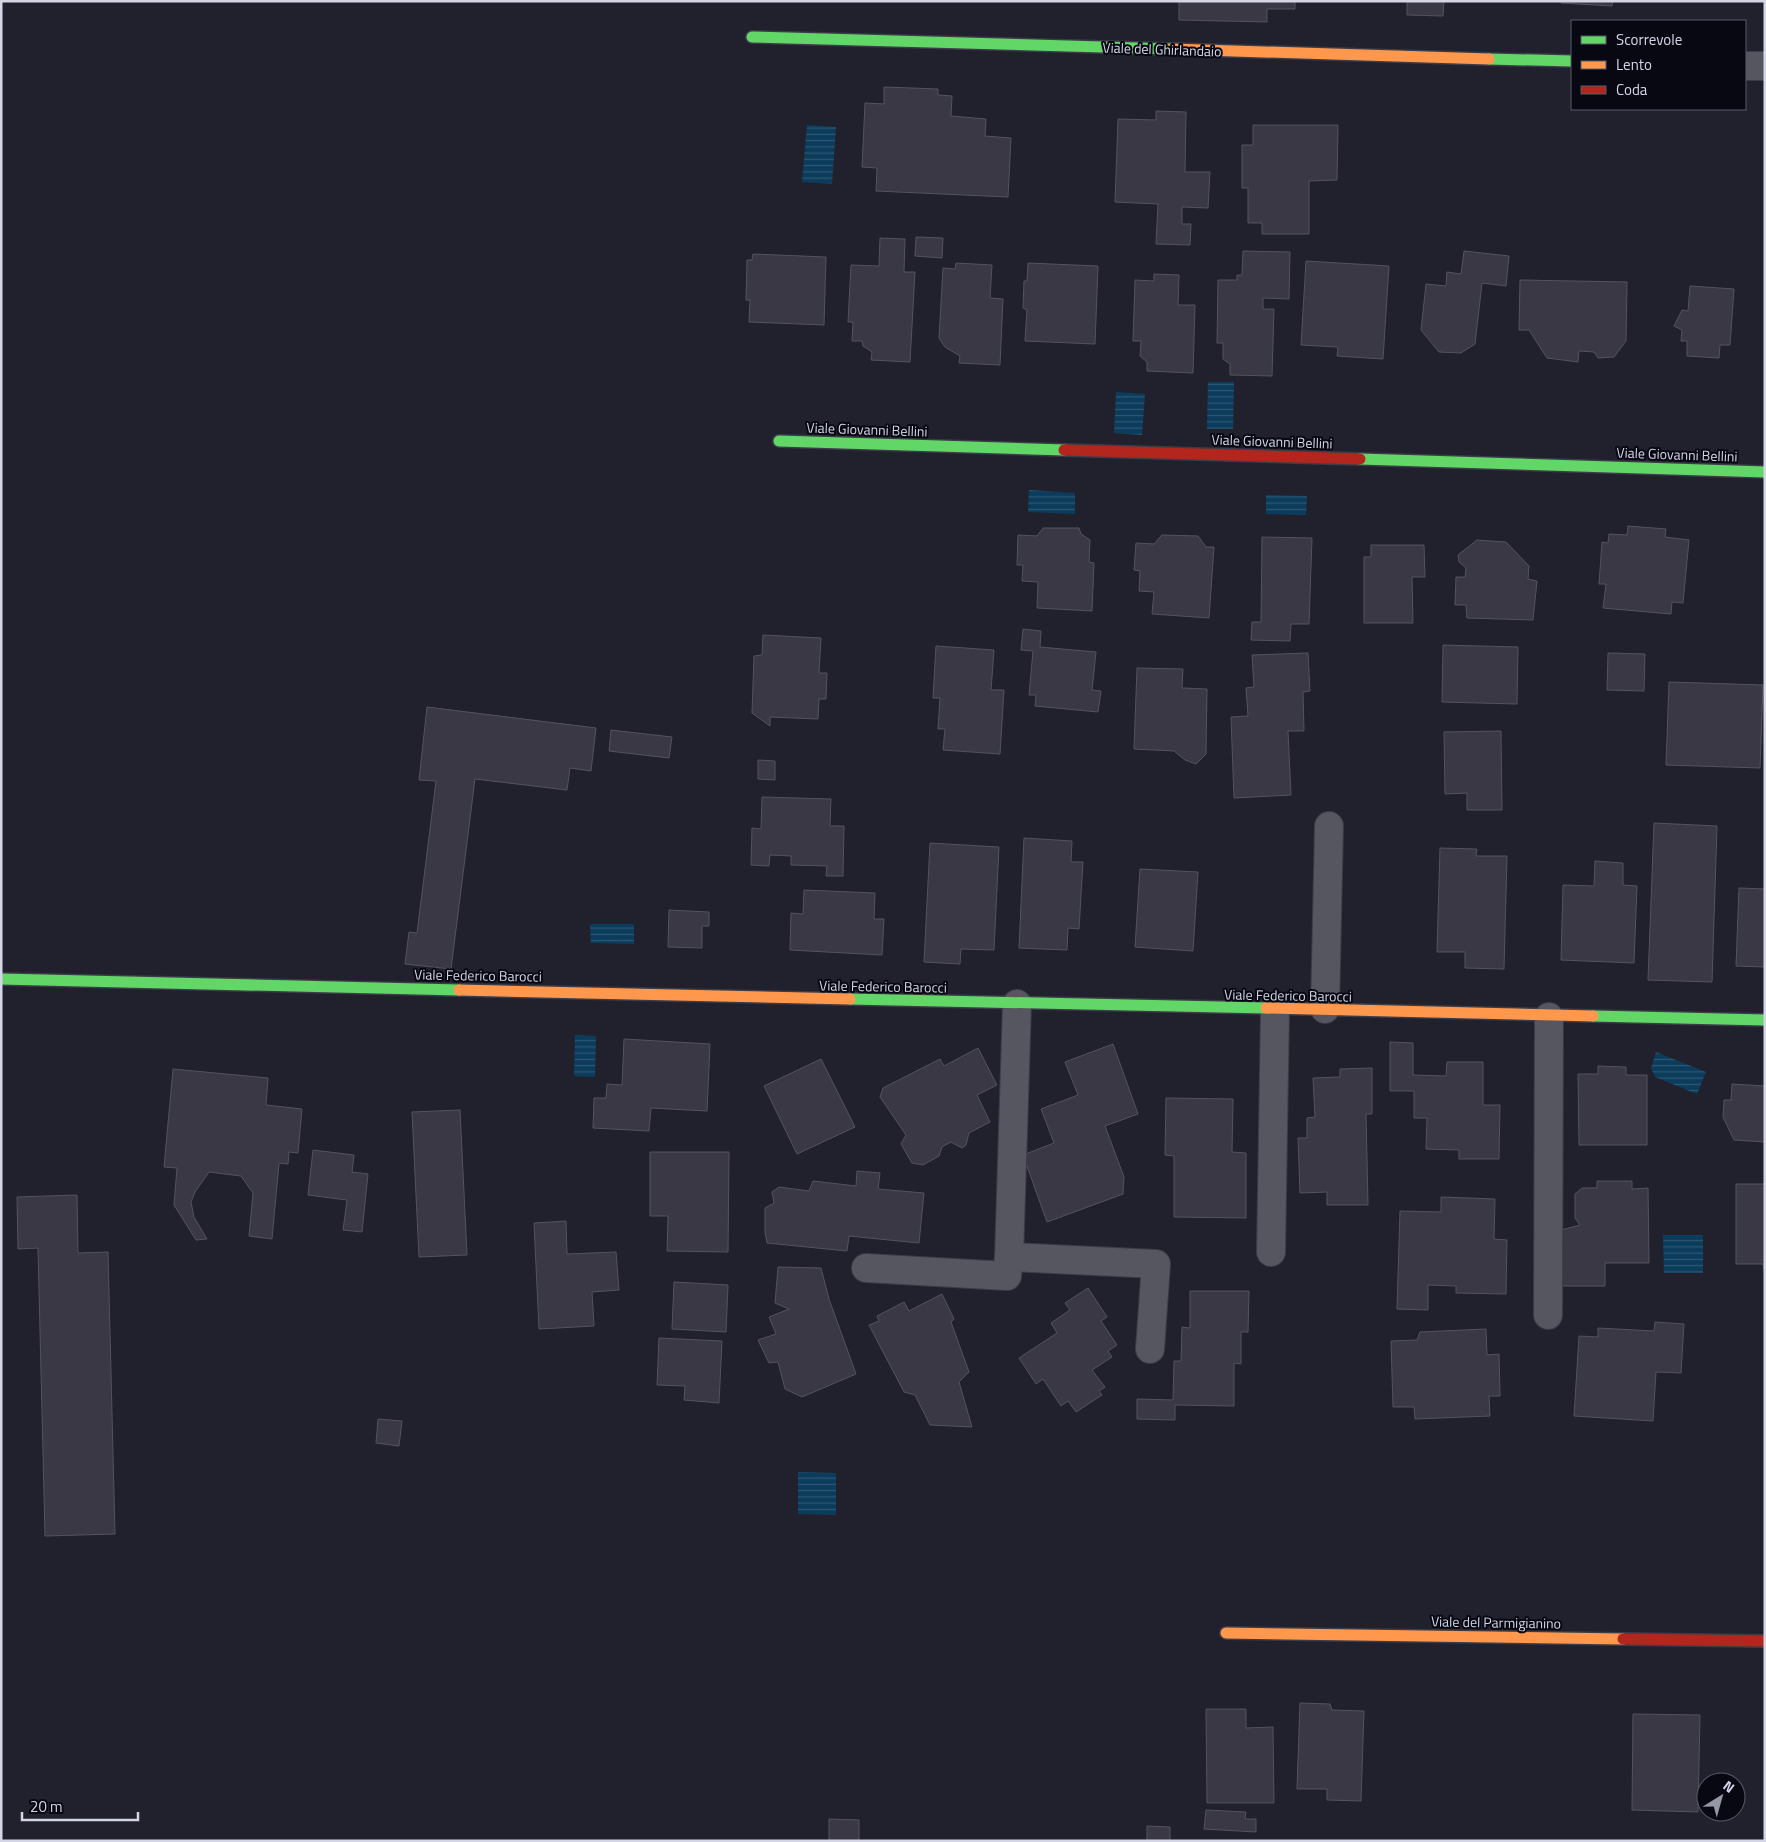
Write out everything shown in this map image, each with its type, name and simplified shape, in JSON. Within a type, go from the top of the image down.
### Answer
[{"type":"street","name":"Viale del Ghirlandaio","points":[[752,37],[1571,61]]},
{"type":"street","points":[[1746,66],[1765,66]]},
{"type":"street","name":"Viale Giovanni Bellini","points":[[779,441],[1765,472]]},
{"type":"street","points":[[1325,1009],[1329,826]]},
{"type":"street","name":"Viale Federico Barocci","points":[[1,978],[1017,1004],[1275,1010],[1325,1009],[1549,1017],[1765,1020]]},
{"type":"street","points":[[866,1268],[1007,1276],[1017,1004]]},
{"type":"street","points":[[1271,1252],[1275,1010]]},
{"type":"street","points":[[1548,1315],[1549,1017]]},
{"type":"street","points":[[1009,1257],[1156,1264],[1150,1349]]},
{"type":"street","name":"Viale del Parmigianino","points":[[1226,1632],[1765,1641]]},
{"type":"water","points":[[807,125],[836,127],[832,184],[802,182]]},
{"type":"water","points":[[1208,382],[1234,382],[1233,429],[1207,429]]},
{"type":"water","points":[[1116,392],[1145,394],[1142,435],[1114,433]]},
{"type":"water","points":[[1029,490],[1075,493],[1075,514],[1028,512]]},
{"type":"water","points":[[1266,495],[1307,496],[1306,515],[1266,514]]},
{"type":"water","points":[[590,924],[634,924],[634,944],[591,943]]},
{"type":"water","points":[[575,1035],[596,1036],[595,1077],[574,1076]]},
{"type":"water","points":[[1656,1052],[1706,1072],[1697,1094],[1655,1077],[1651,1068]]},
{"type":"water","points":[[1663,1235],[1703,1235],[1703,1273],[1664,1273]]},
{"type":"water","points":[[798,1472],[836,1473],[836,1515],[798,1514]]},
{"type":"building","points":[[1179,1],[1295,1],[1295,9],[1267,9],[1267,22],[1179,20]]},
{"type":"building","points":[[1407,1],[1444,1],[1443,16],[1407,15]]},
{"type":"building","points":[[1561,1],[1613,1],[1612,6],[1561,3]]},
{"type":"building","points":[[884,87],[938,89],[938,95],[952,96],[951,116],[986,119],[985,136],[1011,138],[1008,197],[876,191],[877,168],[862,167],[865,103],[884,104]]},
{"type":"building","points":[[1156,111],[1186,112],[1185,172],[1210,172],[1208,208],[1182,207],[1182,224],[1191,224],[1190,245],[1156,244],[1158,204],[1115,202],[1118,119],[1156,120]]},
{"type":"building","points":[[1253,125],[1338,125],[1337,180],[1309,181],[1309,234],[1262,234],[1262,223],[1248,223],[1248,188],[1242,188],[1242,145],[1253,145]]},
{"type":"building","points":[[916,237],[943,238],[942,258],[915,256]]},
{"type":"building","points":[[880,238],[905,239],[904,272],[915,272],[910,362],[871,360],[872,352],[863,346],[862,341],[852,341],[853,322],[848,322],[851,265],[879,266]]},
{"type":"building","points":[[1243,251],[1290,252],[1289,299],[1263,298],[1263,309],[1274,309],[1272,376],[1230,375],[1230,364],[1223,359],[1223,343],[1217,343],[1218,280],[1237,280],[1237,275],[1242,275]]},
{"type":"building","points":[[1464,251],[1509,256],[1506,286],[1482,283],[1475,344],[1461,353],[1439,352],[1421,330],[1426,284],[1446,286],[1447,272],[1461,274]]},
{"type":"building","points":[[753,254],[826,257],[824,325],[749,322],[750,300],[746,300],[747,260],[752,260]]},
{"type":"building","points":[[1306,261],[1389,266],[1383,359],[1337,356],[1338,347],[1301,345]]},
{"type":"building","points":[[956,263],[992,265],[990,298],[1003,299],[1000,365],[959,363],[960,356],[945,347],[939,338],[943,268],[955,269]]},
{"type":"building","points":[[1028,263],[1098,266],[1095,344],[1025,341],[1027,310],[1023,308],[1024,281],[1027,281]]},
{"type":"building","points":[[1154,274],[1179,275],[1178,305],[1195,305],[1193,373],[1147,371],[1147,362],[1140,356],[1141,341],[1133,341],[1135,280],[1154,281]]},
{"type":"building","points":[[1520,280],[1627,282],[1626,341],[1614,357],[1598,358],[1594,352],[1579,351],[1578,362],[1547,358],[1529,330],[1519,330]]},
{"type":"building","points":[[1690,286],[1734,289],[1730,345],[1720,345],[1719,358],[1687,356],[1687,341],[1681,341],[1682,330],[1674,326],[1682,310],[1688,311]]},
{"type":"building","points":[[1628,526],[1666,529],[1665,537],[1689,540],[1683,603],[1672,602],[1671,614],[1603,608],[1606,584],[1599,584],[1602,542],[1608,543],[1609,534],[1627,535]]},
{"type":"building","points":[[1043,528],[1079,528],[1081,534],[1090,540],[1089,562],[1094,563],[1092,611],[1037,608],[1038,582],[1022,581],[1023,565],[1017,565],[1018,535],[1037,536]]},
{"type":"building","points":[[1162,535],[1198,536],[1206,547],[1214,547],[1209,618],[1152,614],[1154,592],[1139,591],[1140,571],[1134,570],[1136,543],[1154,544]]},
{"type":"building","points":[[1262,537],[1312,538],[1309,624],[1291,624],[1290,641],[1251,640],[1252,622],[1261,622]]},
{"type":"building","points":[[1477,540],[1506,542],[1529,566],[1528,579],[1537,581],[1533,620],[1467,618],[1466,605],[1455,605],[1456,577],[1465,577],[1466,568],[1459,562],[1458,555]]},
{"type":"building","points":[[1371,545],[1424,545],[1425,577],[1412,577],[1413,623],[1364,623],[1364,557],[1371,557]]},
{"type":"building","points":[[1023,629],[1041,631],[1040,647],[1096,652],[1092,690],[1101,691],[1098,712],[1035,706],[1036,695],[1029,695],[1033,651],[1021,650]]},
{"type":"building","points":[[763,635],[821,638],[819,673],[827,673],[826,699],[819,699],[818,719],[770,717],[770,726],[752,713],[754,656],[762,655]]},
{"type":"building","points":[[1443,645],[1518,647],[1517,704],[1442,702]]},
{"type":"building","points":[[936,646],[994,650],[991,690],[1004,690],[1000,754],[943,750],[945,729],[938,729],[940,698],[933,698]]},
{"type":"building","points":[[1308,653],[1310,691],[1303,692],[1304,731],[1288,731],[1291,795],[1234,798],[1231,717],[1248,716],[1246,688],[1254,687],[1252,655]]},
{"type":"building","points":[[1608,653],[1645,654],[1644,691],[1607,690]]},
{"type":"building","points":[[1137,668],[1183,669],[1182,688],[1207,689],[1206,754],[1196,764],[1185,760],[1174,751],[1134,749]]},
{"type":"building","points":[[1669,682],[1763,685],[1760,768],[1666,765]]},
{"type":"building","points":[[427,707],[596,728],[591,771],[570,768],[567,790],[475,779],[451,969],[405,964],[409,932],[417,933],[436,781],[419,780]]},
{"type":"building","points":[[611,730],[672,737],[669,758],[609,751]]},
{"type":"building","points":[[1501,731],[1502,810],[1467,810],[1467,793],[1445,794],[1444,732]]},
{"type":"building","points":[[758,760],[775,761],[775,780],[758,779]]},
{"type":"building","points":[[762,797],[831,799],[830,826],[844,826],[843,876],[826,876],[827,866],[791,865],[791,856],[770,855],[769,866],[751,865],[752,828],[761,829]]},
{"type":"building","points":[[1654,823],[1717,826],[1712,982],[1648,980]]},
{"type":"building","points":[[1024,838],[1072,841],[1071,862],[1083,862],[1079,929],[1068,928],[1067,950],[1019,948]]},
{"type":"building","points":[[930,843],[999,847],[994,950],[961,949],[960,964],[924,962]]},
{"type":"building","points":[[1440,848],[1477,849],[1476,856],[1507,856],[1504,969],[1465,968],[1465,952],[1437,952]]},
{"type":"building","points":[[1595,861],[1623,863],[1623,885],[1637,886],[1634,963],[1561,960],[1563,885],[1594,886]]},
{"type":"building","points":[[1140,869],[1198,872],[1193,951],[1135,947]]},
{"type":"building","points":[[1739,888],[1765,889],[1765,967],[1736,966]]},
{"type":"building","points":[[804,890],[875,893],[874,919],[884,919],[882,955],[790,950],[791,913],[803,914]]},
{"type":"building","points":[[669,910],[709,912],[709,926],[702,926],[702,948],[668,947]]},
{"type":"building","points":[[624,1039],[710,1044],[707,1111],[651,1108],[649,1131],[593,1128],[594,1098],[606,1098],[607,1084],[622,1085]]},
{"type":"building","points":[[1390,1042],[1413,1043],[1413,1075],[1446,1076],[1447,1062],[1483,1062],[1483,1105],[1500,1105],[1499,1159],[1459,1159],[1459,1150],[1426,1149],[1427,1118],[1414,1118],[1414,1091],[1390,1091]]},
{"type":"building","points":[[1113,1044],[1138,1114],[1105,1126],[1124,1177],[1123,1194],[1047,1222],[1023,1155],[1054,1143],[1041,1109],[1078,1095],[1065,1062]]},
{"type":"building","points":[[978,1048],[997,1085],[977,1095],[990,1122],[969,1133],[966,1145],[962,1148],[951,1142],[942,1147],[939,1156],[923,1165],[912,1163],[901,1144],[906,1135],[880,1097],[883,1088],[940,1059],[944,1066]]},
{"type":"building","points":[[821,1059],[855,1127],[797,1154],[764,1086]]},
{"type":"building","points":[[1598,1066],[1626,1067],[1626,1075],[1647,1075],[1647,1145],[1579,1145],[1578,1074],[1598,1074]]},
{"type":"building","points":[[1372,1068],[1372,1114],[1366,1114],[1368,1205],[1327,1205],[1327,1192],[1300,1193],[1298,1138],[1307,1138],[1307,1118],[1315,1117],[1313,1078],[1340,1077],[1340,1069]]},
{"type":"building","points":[[173,1069],[268,1078],[266,1105],[302,1109],[298,1153],[289,1152],[288,1164],[279,1163],[272,1239],[249,1236],[253,1193],[241,1176],[209,1172],[195,1192],[191,1202],[194,1217],[207,1239],[196,1240],[174,1205],[177,1168],[164,1167]]},
{"type":"building","points":[[1732,1084],[1765,1086],[1765,1142],[1734,1140],[1723,1117],[1724,1100],[1731,1100]]},
{"type":"building","points":[[1166,1098],[1233,1099],[1232,1152],[1246,1153],[1246,1218],[1174,1217],[1174,1156],[1165,1155]]},
{"type":"building","points":[[460,1110],[467,1255],[419,1257],[412,1112]]},
{"type":"building","points":[[313,1150],[354,1155],[352,1172],[368,1174],[362,1232],[343,1230],[347,1200],[308,1195]]},
{"type":"building","points":[[650,1152],[729,1152],[728,1252],[667,1251],[668,1216],[650,1216]]},
{"type":"building","points":[[857,1171],[880,1173],[878,1189],[924,1193],[919,1243],[849,1236],[847,1251],[767,1243],[765,1208],[774,1203],[772,1192],[779,1187],[809,1191],[813,1181],[856,1186]]},
{"type":"building","points":[[1597,1181],[1632,1181],[1632,1189],[1648,1188],[1649,1263],[1605,1263],[1605,1286],[1562,1286],[1561,1230],[1580,1225],[1575,1218],[1575,1194],[1582,1188],[1597,1188]]},
{"type":"building","points":[[1736,1184],[1765,1184],[1765,1275],[1763,1264],[1736,1264]]},
{"type":"building","points":[[77,1195],[78,1253],[108,1252],[115,1534],[45,1536],[38,1248],[18,1249],[17,1197]]},
{"type":"building","points":[[1441,1197],[1495,1199],[1494,1239],[1507,1240],[1506,1294],[1456,1293],[1456,1286],[1428,1285],[1428,1310],[1397,1309],[1400,1211],[1441,1212]]},
{"type":"building","points":[[566,1221],[567,1254],[616,1252],[619,1290],[592,1292],[594,1326],[539,1329],[534,1223]]},
{"type":"building","points":[[778,1267],[821,1268],[829,1299],[856,1374],[802,1397],[785,1389],[778,1362],[769,1363],[758,1340],[776,1334],[769,1317],[789,1309],[775,1303]]},
{"type":"building","points":[[674,1282],[728,1285],[726,1332],[672,1329]]},
{"type":"building","points":[[1088,1288],[1107,1317],[1101,1321],[1117,1345],[1108,1351],[1112,1357],[1092,1370],[1105,1387],[1099,1391],[1102,1395],[1076,1412],[1068,1401],[1061,1406],[1043,1379],[1036,1384],[1019,1358],[1057,1333],[1051,1323],[1070,1310],[1065,1303]]},
{"type":"building","points":[[1190,1291],[1249,1291],[1248,1332],[1241,1332],[1241,1364],[1234,1363],[1234,1406],[1175,1405],[1175,1420],[1137,1419],[1137,1399],[1173,1400],[1174,1361],[1181,1361],[1182,1327],[1190,1328]]},
{"type":"building","points":[[942,1294],[954,1319],[951,1322],[969,1372],[959,1382],[972,1427],[930,1425],[915,1395],[904,1392],[869,1325],[879,1321],[877,1316],[904,1302],[909,1311]]},
{"type":"building","points":[[1655,1322],[1684,1324],[1681,1373],[1656,1372],[1653,1421],[1574,1416],[1579,1336],[1598,1337],[1598,1328],[1654,1331]]},
{"type":"building","points":[[1486,1329],[1487,1355],[1499,1354],[1500,1396],[1489,1396],[1490,1416],[1415,1419],[1414,1407],[1393,1407],[1391,1341],[1417,1340],[1420,1332]]},
{"type":"building","points":[[659,1338],[722,1341],[719,1403],[684,1400],[685,1386],[657,1385]]},
{"type":"building","points":[[378,1419],[402,1421],[399,1446],[376,1443]]},
{"type":"building","points":[[1300,1703],[1330,1704],[1332,1710],[1364,1711],[1361,1801],[1327,1800],[1327,1789],[1297,1789]]},
{"type":"building","points":[[1206,1709],[1246,1709],[1246,1728],[1273,1727],[1274,1803],[1207,1803]]},
{"type":"building","points":[[1633,1714],[1700,1715],[1699,1772],[1696,1772],[1696,1812],[1632,1810]]},
{"type":"building","points":[[1206,1810],[1246,1812],[1245,1819],[1256,1819],[1256,1832],[1204,1829]]},
{"type":"building","points":[[829,1819],[859,1820],[859,1841],[829,1841]]},
{"type":"building","points":[[1147,1826],[1170,1827],[1170,1841],[1147,1841]]},
{"type":"traffic: fast","points":[[752,37],[1172,49]]},
{"type":"traffic: fast","points":[[1489,59],[1571,61]]},
{"type":"traffic: fast","points":[[779,441],[1064,450]]},
{"type":"traffic: fast","points":[[1360,459],[1765,472]]},
{"type":"traffic: fast","points":[[1,979],[459,990]]},
{"type":"traffic: fast","points":[[850,999],[1266,1008]]},
{"type":"traffic: fast","points":[[1593,1016],[1765,1020]]},
{"type":"traffic: slow","points":[[1172,49],[1489,59]]},
{"type":"traffic: slow","points":[[459,990],[850,999]]},
{"type":"traffic: slow","points":[[1266,1008],[1593,1016]]},
{"type":"traffic: slow","points":[[1226,1633],[1623,1639]]},
{"type":"traffic: jam","points":[[1064,450],[1360,459]]},
{"type":"traffic: jam","points":[[1623,1639],[1765,1641]]}]
